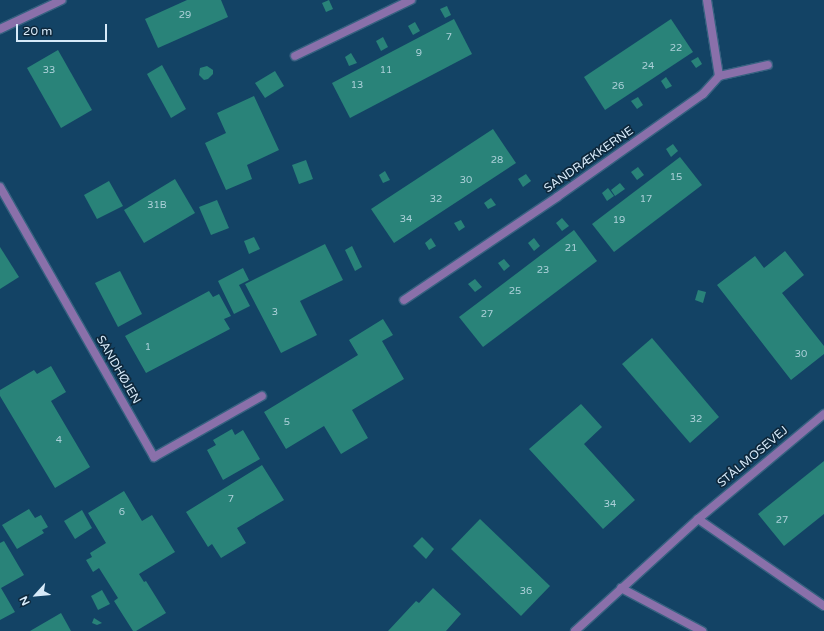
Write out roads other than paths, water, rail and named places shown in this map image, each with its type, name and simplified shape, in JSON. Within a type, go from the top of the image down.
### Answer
[{"type":"street","points":[[0,28],[62,0]]},
{"type":"street","points":[[295,56],[411,0]]},
{"type":"street","points":[[707,0],[719,76],[768,65]]},
{"type":"street","name":"SANDRÆKKERNE","points":[[404,300],[563,193],[703,94],[719,76]]},
{"type":"street","name":"SANDHØJEN","points":[[0,187],[154,457],[262,396]]},
{"type":"street","name":"STÅLMOSEVEJ","points":[[575,631],[698,519],[824,414]]},
{"type":"street","points":[[698,519],[824,606]]},
{"type":"street","points":[[621,588],[702,631]]}]
